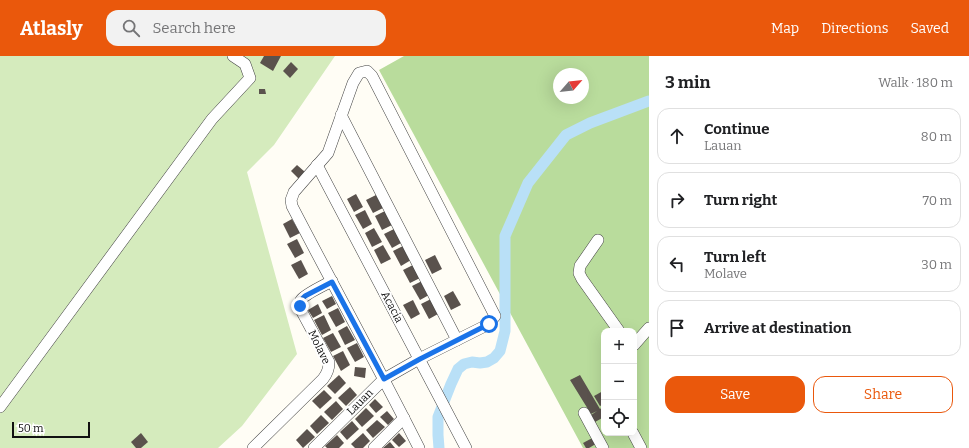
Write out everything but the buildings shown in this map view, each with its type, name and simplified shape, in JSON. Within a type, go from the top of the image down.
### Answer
[{"type":"street","points":[[0,407],[212,118],[250,78],[245,64],[234,56]]},
{"type":"street","name":"Lauan","points":[[314,448],[384,379],[489,324],[495,316],[372,76],[367,71],[359,73],[353,83],[341,115]]},
{"type":"street","points":[[341,115],[328,153],[294,192],[291,200],[292,206],[419,448]]},
{"type":"street","points":[[341,115],[457,340]]},
{"type":"street","name":"Acacia","points":[[318,165],[466,448]]},
{"type":"street","points":[[598,240],[580,266],[579,272],[582,279],[617,328]]},
{"type":"street","name":"Molave","points":[[252,448],[327,374],[329,362],[300,306],[301,300],[305,296],[332,282]]},
{"type":"street","points":[[637,342],[649,328]]},
{"type":"street","points":[[584,413],[603,448]]},
{"type":"street","points":[[374,448],[404,418]]},
{"type":"street","points":[[635,436],[641,448]]},
{"type":"green space","points":[[0,56],[335,56],[274,145],[247,172],[297,354],[242,426],[218,448],[0,448]]},
{"type":"green space","points":[[404,56],[649,56],[649,448],[583,448],[379,70]]},
{"type":"waterway","points":[[439,448],[438,417],[458,369],[464,364],[472,362],[487,362],[494,358],[500,351],[505,331],[505,236],[528,183],[566,135],[590,123],[649,101]]},
{"type":"route","points":[[300,306],[301,300],[305,296],[332,282],[384,379],[489,324]]}]
